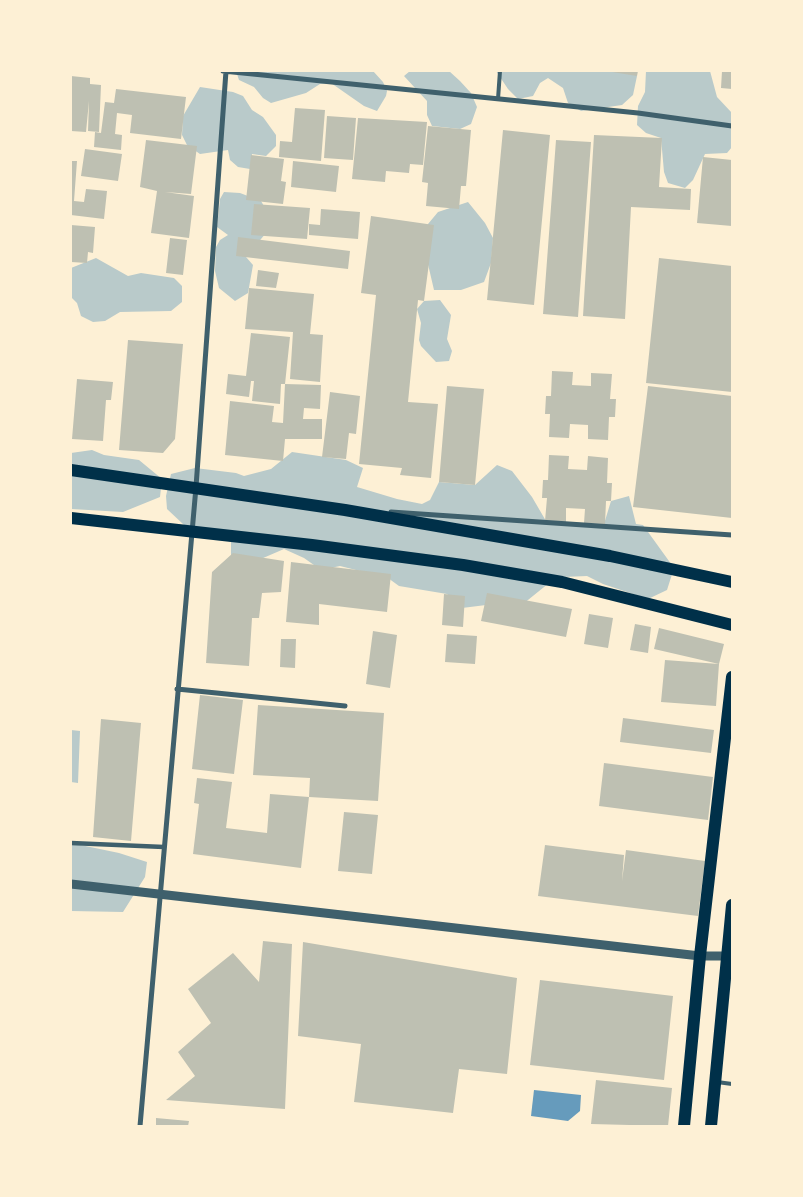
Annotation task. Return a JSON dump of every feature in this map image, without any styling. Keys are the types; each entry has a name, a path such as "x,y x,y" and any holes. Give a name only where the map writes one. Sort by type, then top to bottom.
{"main road":[{"path":"71,470 345,510 610,556 732,582"},
{"path":"71,518 322,546 463,565 562,582 732,625"},
{"path":"684,1126 700,956 732,678"},
{"path":"711,1126 732,905"}],"street":[{"path":"140,1126 196,487 225,71 638,113 732,126"},
{"path":"345,510 732,535"},
{"path":"177,689 345,706"},
{"path":"71,843 164,847"},
{"path":"71,884 700,956 727,956"}],"lane":[{"path":"498,99 500,71"},
{"path":"715,1082 732,1084"}],"shaded area":[{"path":"236,71 373,71 383,82 387,91 377,111 364,106 331,83 320,84 306,93 271,103 263,98 254,87 239,80"},
{"path":"410,71 449,71 471,93 477,107 471,124 460,129 432,126 427,115 427,101 404,76"},
{"path":"496,71 633,71 637,76 633,95 622,105 581,111 568,103 563,88 548,78 540,83 533,96 518,99 508,89"},
{"path":"646,71 710,71 717,97 732,113 732,147 727,153 705,154 693,180 685,188 668,183 664,172 661,138 646,133 637,125 638,106 645,92"},
{"path":"200,87 233,92 243,96 252,110 263,117 276,135 276,146 266,156 252,154 250,169 238,167 230,160 228,150 200,154 187,145 182,135 183,116"},
{"path":"224,192 240,193 261,201 268,213 271,227 246,257 253,265 248,293 235,301 219,288 215,271 216,247 220,240 228,235 217,227 220,199"},
{"path":"468,202 485,223 493,238 491,263 484,282 461,290 434,290 424,247 428,224 438,212"},
{"path":"96,258 128,276 141,273 174,278 182,286 182,302 171,311 120,312 105,321 93,322 81,316 77,303 71,297 71,268"},
{"path":"440,300 451,315 447,339 452,351 449,361 436,362 421,346 419,340 421,323 417,309 424,301"},
{"path":"92,450 104,455 139,460 162,479 160,497 123,512 71,509 71,453"},
{"path":"292,452 346,460 363,468 357,487 422,504 430,500 439,482 475,485 497,465 512,471 532,497 546,521 604,524 611,501 629,496 636,524 643,525 674,568 667,590 648,599 603,584 587,576 563,577 549,583 523,604 494,604 462,608 447,594 399,586 388,578 340,566 321,570 304,558 284,549 240,568 231,558 231,542 184,525 167,509 166,496 171,474 195,468 236,473 244,476 271,469"},
{"path":"71,730 80,731 78,783 71,782"},
{"path":"71,843 119,853 147,862 145,877 123,912 71,911"}],"water":[{"path":"534,1090 581,1095 580,1111 568,1121 531,1116"}],"building":[{"path":"606,71 638,71 637,76"},
{"path":"722,71 732,71 732,89 721,88"},
{"path":"71,76 90,78 90,84 101,85 99,132 88,131 89,101 86,132 71,131"},
{"path":"116,89 186,97 181,139 130,133 132,115 117,113 115,134 122,135 121,150 94,147 95,132 101,133 105,102 114,103"},
{"path":"295,108 325,110 321,161 279,157 280,141 292,142"},
{"path":"327,116 356,118 353,160 324,158"},
{"path":"358,118 427,122 423,165 410,164 409,173 386,171 385,182 352,179"},
{"path":"428,126 471,130 466,186 461,186 459,209 426,206 428,183 422,182"},
{"path":"503,130 550,135 534,305 487,300"},
{"path":"594,135 662,138 659,187 691,189 690,210 631,207 625,319 583,316"},
{"path":"146,140 197,146 191,194 165,192 194,196 189,238 151,233 157,191 140,187"},
{"path":"556,140 591,142 578,317 543,314"},
{"path":"85,149 122,154 118,181 81,176"},
{"path":"251,155 284,159 281,181 286,182 283,204 246,200"},
{"path":"703,157 732,160 732,226 697,223"},
{"path":"71,161 77,161 74,201 84,202 86,189 107,191 104,219 71,215"},
{"path":"293,161 339,166 336,192 291,187"},
{"path":"254,204 310,208 307,239 251,235"},
{"path":"321,209 360,212 358,239 309,235 309,224 320,225"},
{"path":"371,216 434,225 424,301 418,300 408,402 438,404 431,478 400,475 402,468 359,464 376,295 361,293"},
{"path":"71,225 95,227 93,253 88,252 87,263 71,262"},
{"path":"238,237 350,251 348,269 236,256"},
{"path":"170,238 187,240 183,275 166,273"},
{"path":"659,258 732,266 732,392 646,383"},
{"path":"258,270 279,273 276,288 256,286"},
{"path":"249,288 314,294 310,334 323,335 320,382 290,379 293,332 245,329"},
{"path":"251,333 290,337 285,384 281,384 280,404 252,401 254,381 251,381 249,397 226,394 228,374 246,376"},
{"path":"128,340 183,344 175,439 163,453 119,450"},
{"path":"552,371 573,372 572,385 591,386 591,373 612,374 610,399 616,399 615,417 609,417 608,440 588,439 588,425 570,424 569,438 549,437 550,414 545,414 546,396 551,396"},
{"path":"77,379 113,382 111,400 106,400 103,441 72,439"},
{"path":"285,384 321,385 320,409 304,408 303,419 322,419 322,439 285,439 283,461 225,455 230,401 274,406 272,422 283,423"},
{"path":"447,386 484,389 475,485 439,482"},
{"path":"648,386 732,396 732,518 633,507"},
{"path":"330,392 360,396 356,434 349,433 346,459 322,457"},
{"path":"549,455 569,456 568,469 587,470 588,456 608,458 607,483 612,483 611,501 606,501 605,524 584,523 585,509 566,508 566,522 545,521 547,498 542,498 543,480 548,480"},
{"path":"233,553 284,561 281,592 262,593 259,618 252,618 249,666 206,663 212,572"},
{"path":"291,562 391,574 387,612 319,604 319,625 286,622"},
{"path":"487,593 572,609 566,637 481,621"},
{"path":"444,594 465,596 463,627 442,625"},
{"path":"589,614 613,618 608,648 584,644"},
{"path":"635,624 651,627 648,653 630,650"},
{"path":"659,628 724,644 719,664 654,649"},
{"path":"373,631 397,635 390,688 366,684"},
{"path":"447,634 477,636 475,664 445,662"},
{"path":"281,639 296,639 295,668 280,667"},
{"path":"665,660 719,664 716,706 661,702"},
{"path":"200,695 243,700 234,774 192,769"},
{"path":"258,705 384,713 378,801 309,797 310,778 253,775"},
{"path":"623,718 714,730 711,753 620,742"},
{"path":"101,719 141,723 131,841 93,837"},
{"path":"604,763 713,777 708,820 599,806"},
{"path":"197,778 232,782 226,828 267,833 270,794 309,797 301,868 193,854 199,804 194,803"},
{"path":"344,812 378,815 372,874 338,871"},
{"path":"545,845 624,855 622,881 626,850 705,861 698,916 538,896"},
{"path":"263,941 292,944 285,1109 166,1100 195,1076 178,1052 211,1023 188,989 233,953 259,982"},
{"path":"303,942 517,978 507,1074 459,1069 453,1113 354,1102 361,1044 298,1036"},
{"path":"540,980 673,996 664,1080 530,1065"},
{"path":"596,1080 672,1088 668,1126 591,1124"},
{"path":"156,1118 189,1121 188,1126 156,1126"}]}
